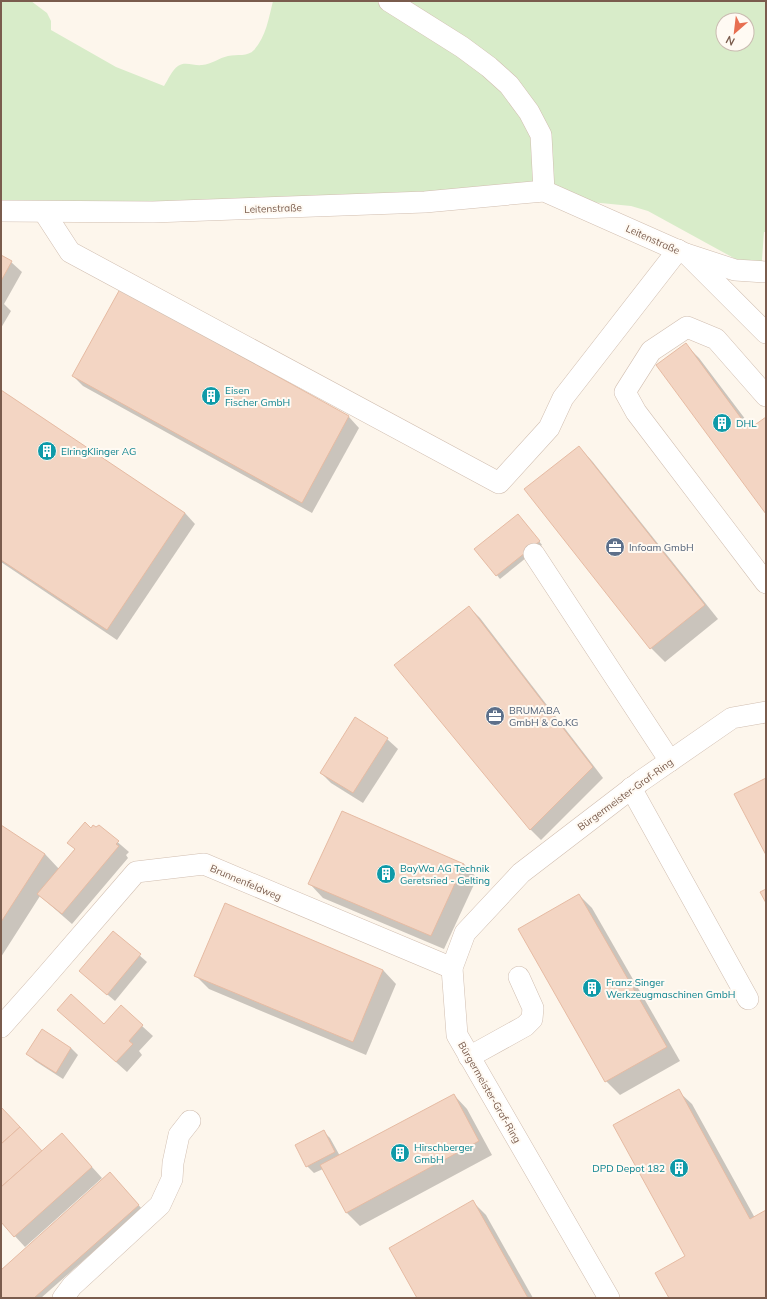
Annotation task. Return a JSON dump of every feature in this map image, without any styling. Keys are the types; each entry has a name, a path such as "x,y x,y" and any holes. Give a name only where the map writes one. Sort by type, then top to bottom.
{"street":[{"path":"389,1 462,47 489,67 509,85 529,112 541,135 544,191"},
{"name":"Leitenstraße","path":"1,212 153,212 425,202 544,191 682,252 734,270 766,272"},
{"path":"44,212 70,252 499,483 549,428 563,398 682,252 766,333"},
{"path":"766,396 716,339 687,327 651,351 625,392 636,412 766,584"},
{"path":"534,554 670,761"},
{"name":"Bürgermeister-Graf-Ring","path":"608,1298 457,1035 452,968 465,933 521,872 631,788 732,718 766,712"},
{"path":"631,788 748,999"},
{"name":"Brunnenfeldweg","path":"1,1027 136,872 204,864 452,968"},
{"path":"469,1057 525,1026 532,1018 533,1008 518,977"},
{"path":"63,1298 72,1286 160,1205 172,1179 173,1163 179,1135 190,1121"}],"green space":[{"path":"1,1 31,1 47,13 51,21 51,30 116,67 164,86 178,66 187,64 206,64 228,56 249,54 252,52 258,45 264,33 273,1 766,1 766,232 764,232 761,273 648,211 631,206 591,202 544,191 1,211"}],"building":[{"path":"1,255 12,261 1,281"},
{"name":"Eisen Fischer GmbH","path":"120,289 349,416 302,503 72,376"},
{"name":"DHL","path":"686,343 749,429 766,417 766,514 656,365"},
{"name":"ElringKlinger AG","path":"1,390 185,513 107,630 1,560"},
{"name":"Infoam GmbH","path":"579,446 705,605 650,649 524,489"},
{"path":"518,514 540,541 496,576 474,549"},
{"name":"BRUMABA GmbH & Co.KG","path":"469,606 593,767 530,830 394,665"},
{"path":"355,717 388,738 353,793 320,773"},
{"path":"766,778 766,855 734,794"},
{"name":"BayWa AG Technik Geretsried - Gelting","path":"342,811 464,864 431,936 308,884"},
{"path":"85,822 91,828 93,825 96,827 99,825 119,841 116,844 119,846 62,914 37,894 75,849 67,843"},
{"path":"1,825 45,854 1,922"},
{"path":"766,889 766,903 760,892"},
{"name":"Franz Singer Werkzeugmaschinen GmbH","path":"579,894 667,1047 605,1082 518,929"},
{"path":"225,903 383,970 353,1042 194,976"},
{"path":"113,931 141,954 107,995 79,971"},
{"path":"71,994 104,1024 121,1005 143,1025 129,1041 133,1044 116,1062 57,1010"},
{"path":"42,1029 71,1048 56,1073 26,1054"},
{"name":"DPD Depot 182","path":"679,1089 750,1219 766,1210 766,1297 764,1298 669,1298 655,1273 685,1256 613,1125"},
{"name":"Hirschberger GmbH","path":"454,1094 479,1141 346,1213 320,1165"},
{"path":"1,1107 20,1127 1,1144"},
{"path":"20,1127 42,1151 1,1187 1,1144"},
{"path":"324,1130 335,1152 306,1167 295,1145"},
{"path":"62,1133 92,1167 14,1237 1,1222 1,1187"},
{"path":"110,1172 139,1205 34,1298 1,1298 1,1270"},
{"path":"473,1200 528,1298 417,1298 389,1248"}],"place":[{"name":"Eisen Fischer GmbH","path":"211,396"},
{"name":"DHL","path":"722,423"},
{"name":"ElringKlinger AG","path":"47,451"},
{"name":"Infoam GmbH","path":"615,547"},
{"name":"BRUMABA GmbH & Co.KG","path":"495,716"},
{"name":"BayWa AG Technik Geretsried - Gelting","path":"386,874"},
{"name":"Franz Singer Werkzeugmaschinen GmbH","path":"592,988"},
{"name":"Hirschberger GmbH","path":"400,1153"},
{"name":"DPD Depot 182","path":"679,1168"}]}
